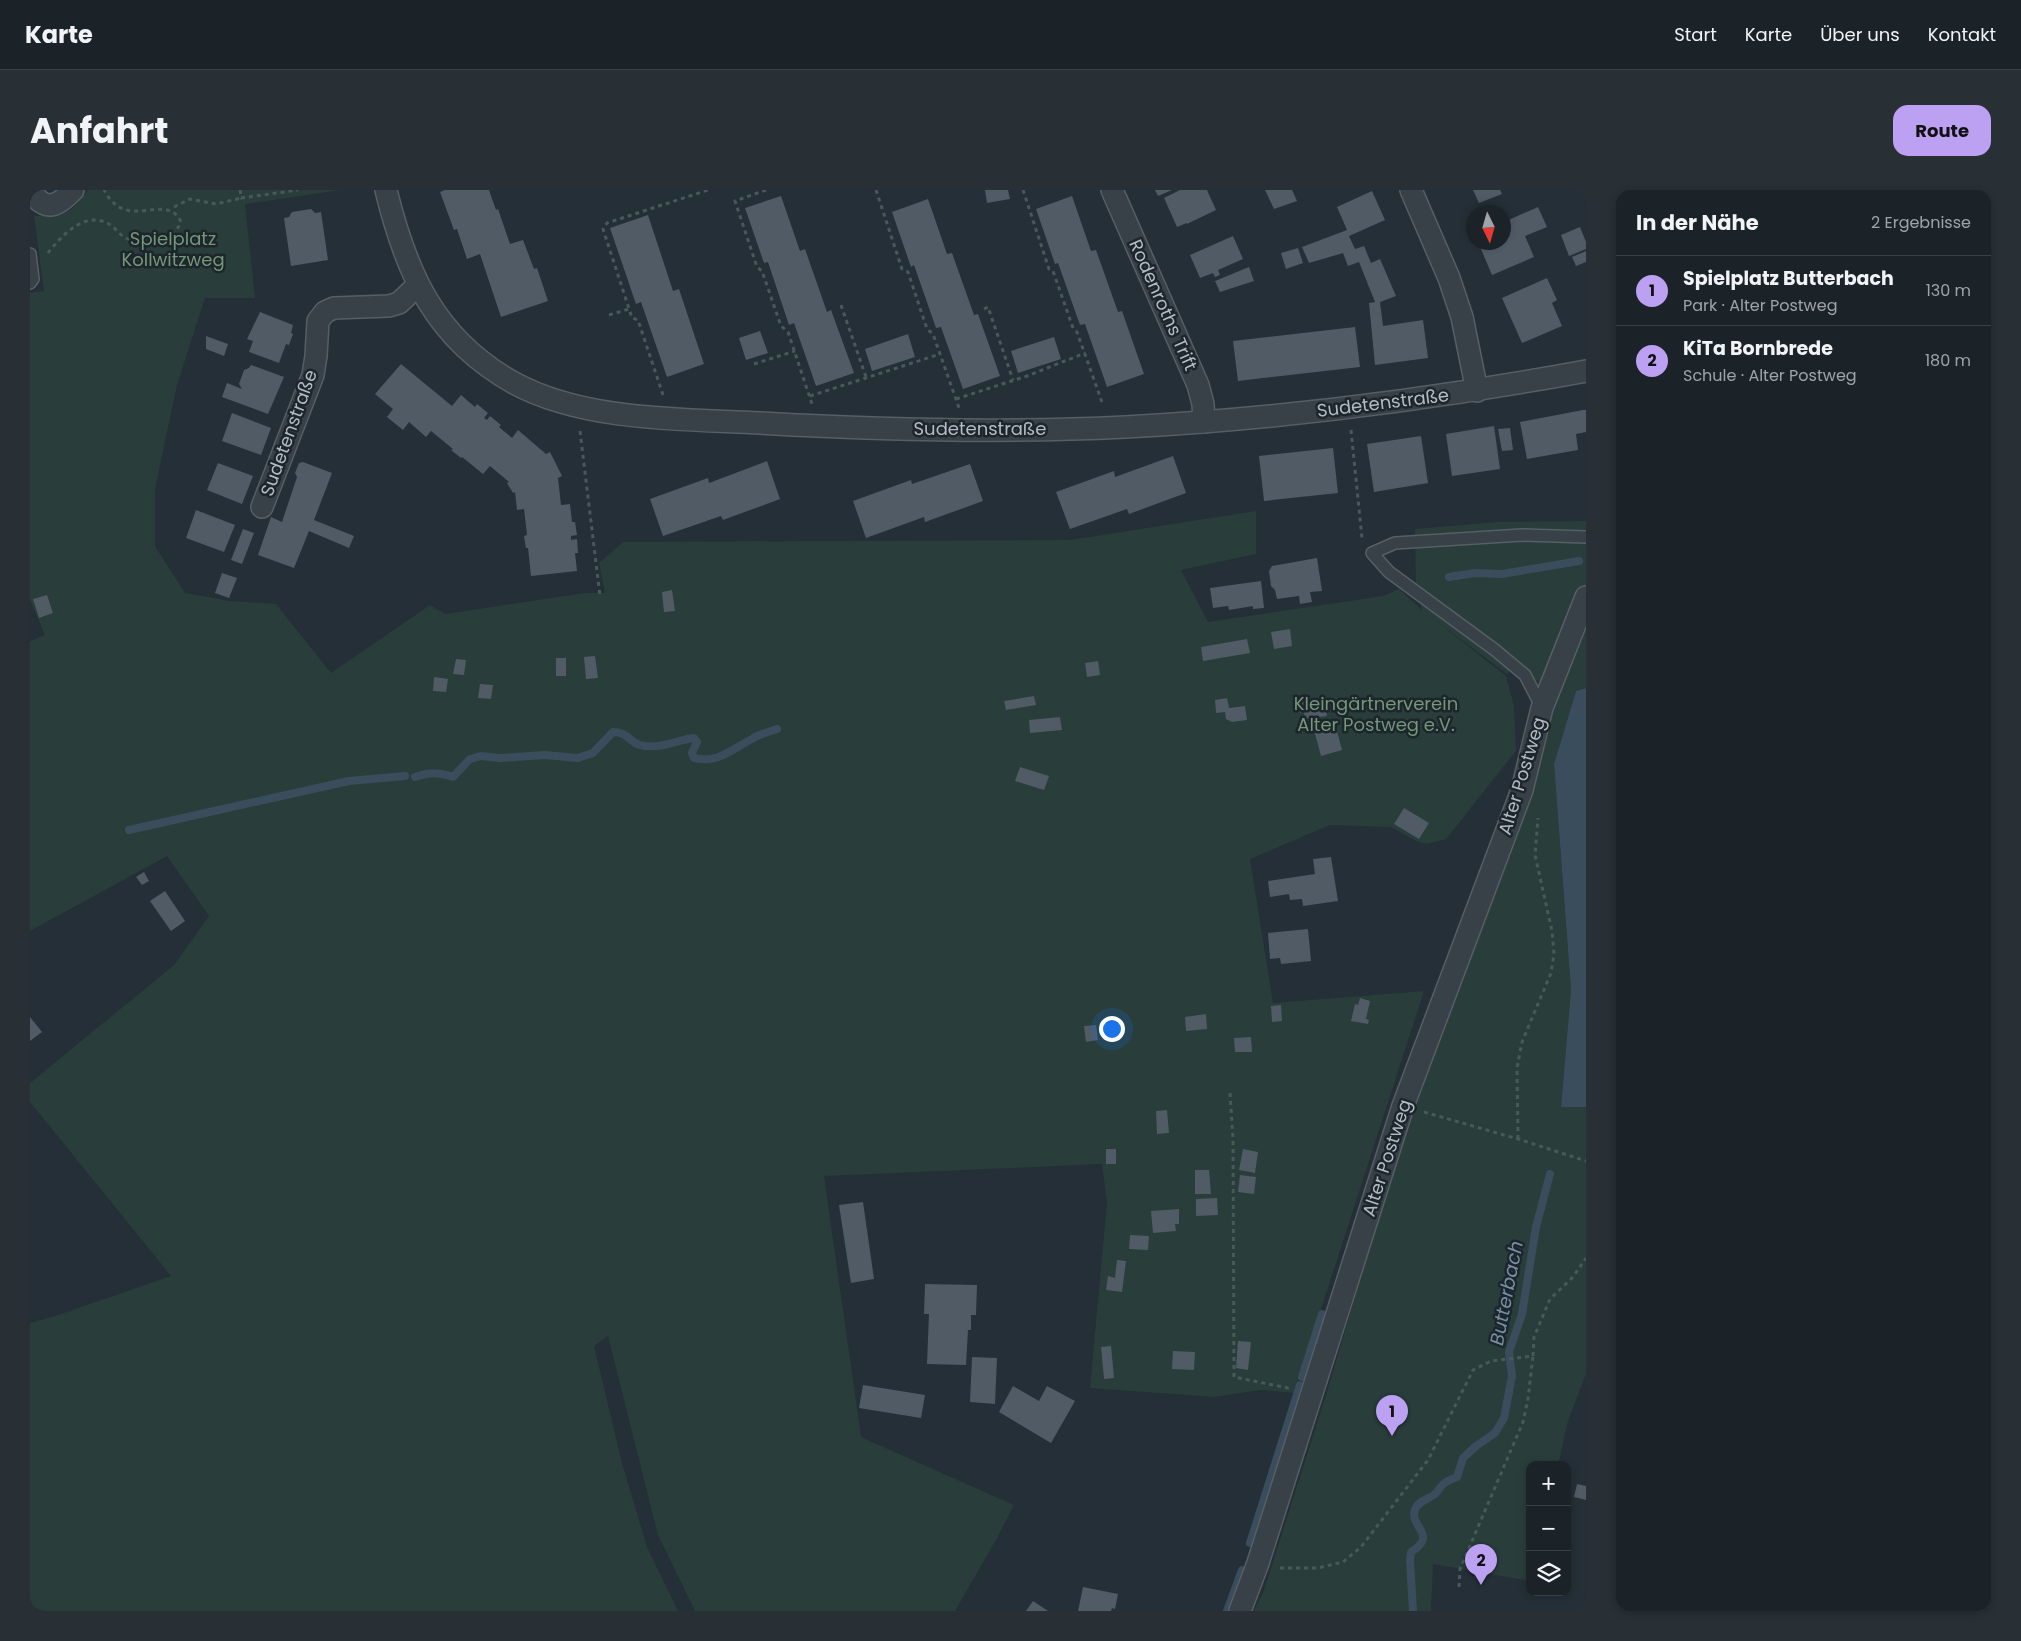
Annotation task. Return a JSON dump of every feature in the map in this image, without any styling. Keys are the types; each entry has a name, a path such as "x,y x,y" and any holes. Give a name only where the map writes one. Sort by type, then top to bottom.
{"street":[{"path":"30,190 38,203 48,206 62,201 73,190"},
{"name":"Sudetenstraße","path":"386,190 405,256 418,285 434,312 452,334 483,362 513,382 548,399 580,408 665,418 818,426 967,430 1111,427 1204,422 1348,408 1477,391 1586,371"},
{"name":"Rodenroths Trift","path":"1112,190 1198,385 1203,404 1204,422"},
{"path":"1411,190 1449,278 1462,317 1477,391"},
{"name":"Sudetenstraße","path":"262,507 313,375 318,321 324,312 334,308 389,306 399,303 418,285"},
{"name":"Alter Postweg","path":"1240,1611 1258,1563 1403,1106 1522,790 1542,708 1586,597"}],"lane":[{"path":"30,254 33,279 30,283"},
{"path":"1372,553 1395,543 1522,535 1586,537"},
{"name":"Alter Postweg","path":"1372,553 1389,572 1495,650 1525,675 1542,708"}],"path":[{"path":"104,190 109,199 118,206 129,208 140,206"},
{"path":"240,190 241,198"},
{"path":"174,207 190,199 216,204 241,198 298,190"},
{"path":"665,418 663,397 638,320 632,318 603,229 607,223 708,190"},
{"path":"766,190 735,201 757,268 762,271 781,326 788,332 818,426"},
{"path":"876,190 902,269 908,272 927,329 933,334 967,430"},
{"path":"1023,190 1049,269 1053,271 1073,328 1078,332 1111,427"},
{"path":"30,258 47,254 60,237 74,226 88,221 100,221 109,224 128,239 139,242 154,242 168,238 177,231 181,222 174,207 169,204"},
{"path":"841,305 866,377"},
{"path":"984,309 988,307 1013,380"},
{"path":"609,315 629,309"},
{"path":"754,364 794,351"},
{"path":"956,399 1085,353"},
{"path":"810,396 940,354"},
{"path":"580,408 579,425 600,596"},
{"path":"1348,408 1362,539 1372,553"},
{"path":"1518,1139 1517,1068 1522,1042 1551,973 1554,954 1552,931 1535,855 1538,819 1536,806 1522,790"},
{"path":"1230,1093 1233,1139 1234,1377 1288,1388 1301,1382 1315,1384"},
{"path":"1403,1106 1586,1161"},
{"path":"1459,1587 1460,1569 1523,1422 1528,1399 1534,1337 1550,1300 1573,1277 1586,1258"},
{"path":"1258,1563 1284,1569 1318,1568 1344,1562 1360,1547 1428,1460 1473,1370 1491,1361 1533,1356"}],"green space":[{"path":"88,190 341,190 245,204 255,298 205,298 177,385 155,489 155,546 185,593 230,601 276,604 331,673 430,605 445,614 585,593 605,593 599,563 623,542 1070,540 1256,511 1256,554 1181,570 1208,622 1383,596 1399,589 1422,610 1416,587 1415,529 1498,522 1586,521 1586,688 1576,691 1554,764 1571,990 1561,1107 1586,1107 1586,1374 1568,1421 1559,1461 1526,1461 1526,1580 1433,1564 1431,1611 1254,1611 1264,1590 1327,1392 1415,1093 1558,700 1517,663 1507,674 1435,620 1506,676 1514,706 1516,751 1446,839 1427,844 1416,841 1391,827 1330,825 1250,859 1273,1003 1424,991 1294,1393 1261,1390 1214,1397 1090,1388 1107,1202 1102,1164 824,1176 861,1437 1014,1505 955,1611 695,1611 658,1535 608,1336 594,1346 622,1463 647,1547 678,1611 30,1611 30,1323 171,1276 30,1102 30,1083 174,965 209,916 167,856 30,931 30,641 45,635 30,600 30,293 44,291 34,216 60,214 76,205"}],"water":[{"path":"1586,688 1586,1107 1561,1107 1571,990 1554,764 1576,691"}],"building":[{"path":"445,190 489,190 496,210 498,209 510,244 523,240 534,269 537,268 548,301 501,317 480,254 467,259 457,229 454,230 440,192"},
{"path":"985,190 1008,190 1010,199 987,203"},
{"path":"1155,190 1172,190 1158,196"},
{"path":"1180,190 1207,190 1216,210 1177,227 1164,198"},
{"path":"1265,190 1292,190 1297,201 1274,209"},
{"path":"1473,190 1500,190 1502,194 1479,203"},
{"path":"1372,191 1385,220 1349,236 1355,249 1364,246 1371,263 1380,259 1396,296 1380,302 1383,326 1423,320 1428,358 1375,365 1369,303 1375,302 1359,262 1348,266 1343,253 1309,263 1302,247 1347,230 1337,207"},
{"path":"781,196 800,251 805,249 827,312 831,310 854,373 816,386 794,323 789,325 768,262 764,263 745,208"},
{"path":"1072,196 1091,251 1096,250 1118,312 1122,311 1144,374 1107,387 1085,324 1080,325 1058,263 1055,264 1036,209"},
{"path":"928,199 947,254 952,253 974,315 978,314 1000,376 963,389 941,327 936,328 914,265 911,267 892,212"},
{"path":"1538,207 1547,227 1525,236 1534,257 1492,275 1481,250 1511,250 1511,219"},
{"path":"311,209 315,213 321,212 328,260 291,266 284,218 289,217 292,212"},
{"path":"648,215 673,291 679,289 704,364 667,377 641,302 636,304 610,228"},
{"path":"1580,227 1586,242 1586,249 1569,256 1561,235"},
{"path":"1233,236 1243,259 1218,270 1220,275 1215,277 1213,273 1200,278 1190,255"},
{"path":"1298,248 1303,263 1286,269 1281,253"},
{"path":"1586,251 1586,262 1576,266 1572,257"},
{"path":"1249,267 1254,281 1220,292 1215,281"},
{"path":"1547,278 1557,300 1552,303 1562,326 1522,343 1502,298"},
{"path":"260,312 293,325 291,333 293,334 289,345 286,344 279,363 249,352 253,341 247,339"},
{"path":"1355,327 1360,367 1238,381 1233,341"},
{"path":"760,331 768,353 746,360 739,338"},
{"path":"908,334 915,357 872,371 865,349"},
{"path":"206,336 228,344 224,356 206,349"},
{"path":"1054,337 1061,359 1018,373 1011,351"},
{"path":"401,364 452,406 461,395 475,407 477,404 488,413 484,418 487,420 490,416 512,438 518,430 546,454 550,452 562,476 558,478 561,505 570,504 572,522 575,522 577,535 571,536 571,540 577,539 578,553 575,553 577,571 531,576 528,548 526,548 524,536 527,535 524,509 517,510 515,492 513,493 507,483 509,482 490,466 483,474 451,450 453,449 431,431 426,437 409,422 403,430 387,417 393,409 375,394"},
{"path":"251,365 284,377 268,414 222,397 227,383 242,389 239,384 244,370"},
{"path":"1586,410 1586,432 1576,434 1578,450 1527,459 1520,422"},
{"path":"232,413 271,428 261,455 222,441"},
{"path":"1494,426 1500,469 1452,476 1446,434"},
{"path":"1510,428 1513,450 1502,451 1498,429"},
{"path":"1421,436 1428,483 1374,492 1367,444"},
{"path":"1333,448 1338,493 1264,501 1259,456"},
{"path":"1173,456 1186,493 1129,514 1127,509 1070,529 1056,492 1114,471 1115,477"},
{"path":"767,461 780,499 723,520 721,516 663,536 650,499 708,478 709,483"},
{"path":"303,462 332,473 314,520 354,536 349,548 309,531 294,568 258,555 271,517 282,522 297,477 295,473 299,463"},
{"path":"218,463 253,476 242,504 207,490"},
{"path":"970,464 983,501 925,522 924,517 866,538 853,501 911,480 912,484"},
{"path":"196,510 235,525 224,552 186,538"},
{"path":"243,529 254,533 242,564 231,560"},
{"path":"1317,558 1322,591 1310,592 1312,602 1300,604 1299,596 1277,599 1275,590 1271,586 1269,571 1272,566"},
{"path":"222,573 237,578 229,598 215,593"},
{"path":"1261,581 1264,608 1253,609 1253,606 1229,610 1228,606 1213,608 1210,588"},
{"path":"672,590 675,611 664,612 662,592"},
{"path":"47,595 53,613 39,618 33,599"},
{"path":"1290,629 1292,646 1274,649 1271,632"},
{"path":"1247,639 1250,653 1203,661 1201,647"},
{"path":"595,656 598,678 586,679 584,657"},
{"path":"556,658 566,658 566,676 556,676"},
{"path":"456,659 466,660 464,675 453,674"},
{"path":"1098,661 1100,675 1087,677 1085,663"},
{"path":"434,677 448,679 446,692 433,691"},
{"path":"480,684 493,685 491,699 478,698"},
{"path":"1309,695 1311,704 1324,702 1327,716 1305,719 1304,712 1300,713 1297,697"},
{"path":"1034,696 1036,705 1006,710 1004,701"},
{"path":"1227,698 1229,708 1245,706 1247,720 1232,722 1226,719 1225,712 1216,713 1215,700"},
{"path":"1060,717 1062,730 1030,733 1029,720"},
{"path":"1334,720 1342,750 1321,756 1313,726"},
{"path":"1020,767 1049,776 1044,790 1015,781"},
{"path":"1404,808 1429,823 1419,839 1394,824"},
{"path":"1331,857 1338,901 1303,906 1302,899 1290,900 1289,894 1270,897 1268,881 1315,874 1313,859"},
{"path":"144,872 149,881 142,885 136,877"},
{"path":"165,891 185,921 171,931 150,901"},
{"path":"1308,929 1311,961 1281,964 1280,958 1270,959 1268,933"},
{"path":"1360,998 1370,1001 1366,1019 1369,1020 1368,1024 1351,1021 1355,1004 1358,1005"},
{"path":"1281,1005 1282,1021 1272,1022 1271,1006"},
{"path":"1206,1014 1207,1029 1186,1031 1185,1017"},
{"path":"30,1017 42,1032 30,1041"},
{"path":"1096,1025 1098,1040 1086,1042 1084,1026"},
{"path":"1251,1037 1252,1052 1235,1052 1234,1038"},
{"path":"1167,1110 1169,1133 1157,1134 1156,1111"},
{"path":"1106,1149 1116,1149 1116,1164 1106,1164"},
{"path":"1243,1149 1258,1152 1255,1173 1239,1170"},
{"path":"1195,1170 1209,1170 1211,1194 1195,1194"},
{"path":"1240,1175 1256,1177 1254,1194 1238,1192"},
{"path":"1217,1198 1218,1215 1196,1216 1196,1199"},
{"path":"863,1202 874,1279 851,1283 839,1205"},
{"path":"1179,1209 1179,1224 1175,1224 1176,1231 1153,1233 1151,1211"},
{"path":"1130,1235 1149,1236 1148,1250 1129,1249"},
{"path":"1117,1260 1126,1261 1122,1292 1106,1290 1108,1276 1115,1278"},
{"path":"925,1284 977,1285 976,1315 971,1315 971,1330 968,1330 966,1365 927,1364 929,1314 924,1314"},
{"path":"1238,1341 1251,1342 1248,1370 1236,1368"},
{"path":"1111,1346 1114,1378 1104,1379 1101,1347"},
{"path":"1173,1351 1195,1352 1194,1370 1172,1369"},
{"path":"972,1357 997,1358 995,1404 970,1402"},
{"path":"863,1385 925,1395 921,1418 859,1408"},
{"path":"1013,1386 1039,1401 1047,1386 1075,1401 1051,1443 999,1412"},
{"path":"1577,1484 1586,1486 1586,1500 1574,1497"},
{"path":"1083,1587 1118,1594 1115,1609 1112,1608 1111,1611 1078,1611"},
{"path":"1033,1601 1048,1611 1026,1611"}],"waterway":[{"path":"1449,577 1475,573 1502,574 1579,561"},
{"path":"415,777 434,773 453,777 470,759 481,756 500,758 545,755 578,758 593,753 613,732 625,735 636,744 647,746 661,746 694,738 697,742 692,753 694,758 710,759 777,729"},
{"path":"129,830 349,781 405,776"},
{"name":"Butterbach","path":"1413,1611 1411,1552 1423,1540 1414,1516 1416,1507 1436,1493 1445,1483 1457,1477 1463,1458 1495,1433 1504,1418 1512,1376 1509,1352 1522,1314 1536,1227 1550,1174"},
{"path":"1302,1377 1322,1314"},
{"path":"1250,1543 1300,1385"},
{"path":"1227,1611 1242,1570"}],"place":[{"name":"Spielplatz Butterbach","path":"1392,1436"},
{"name":"KiTa Bornbrede","path":"1481,1585"}],"park label":[{"name":"Spielplatz Kollwitzweg","path":"173,249"},
{"name":"Kleingärtnerverein Alter Postweg e.V.","path":"1376,714"}]}
